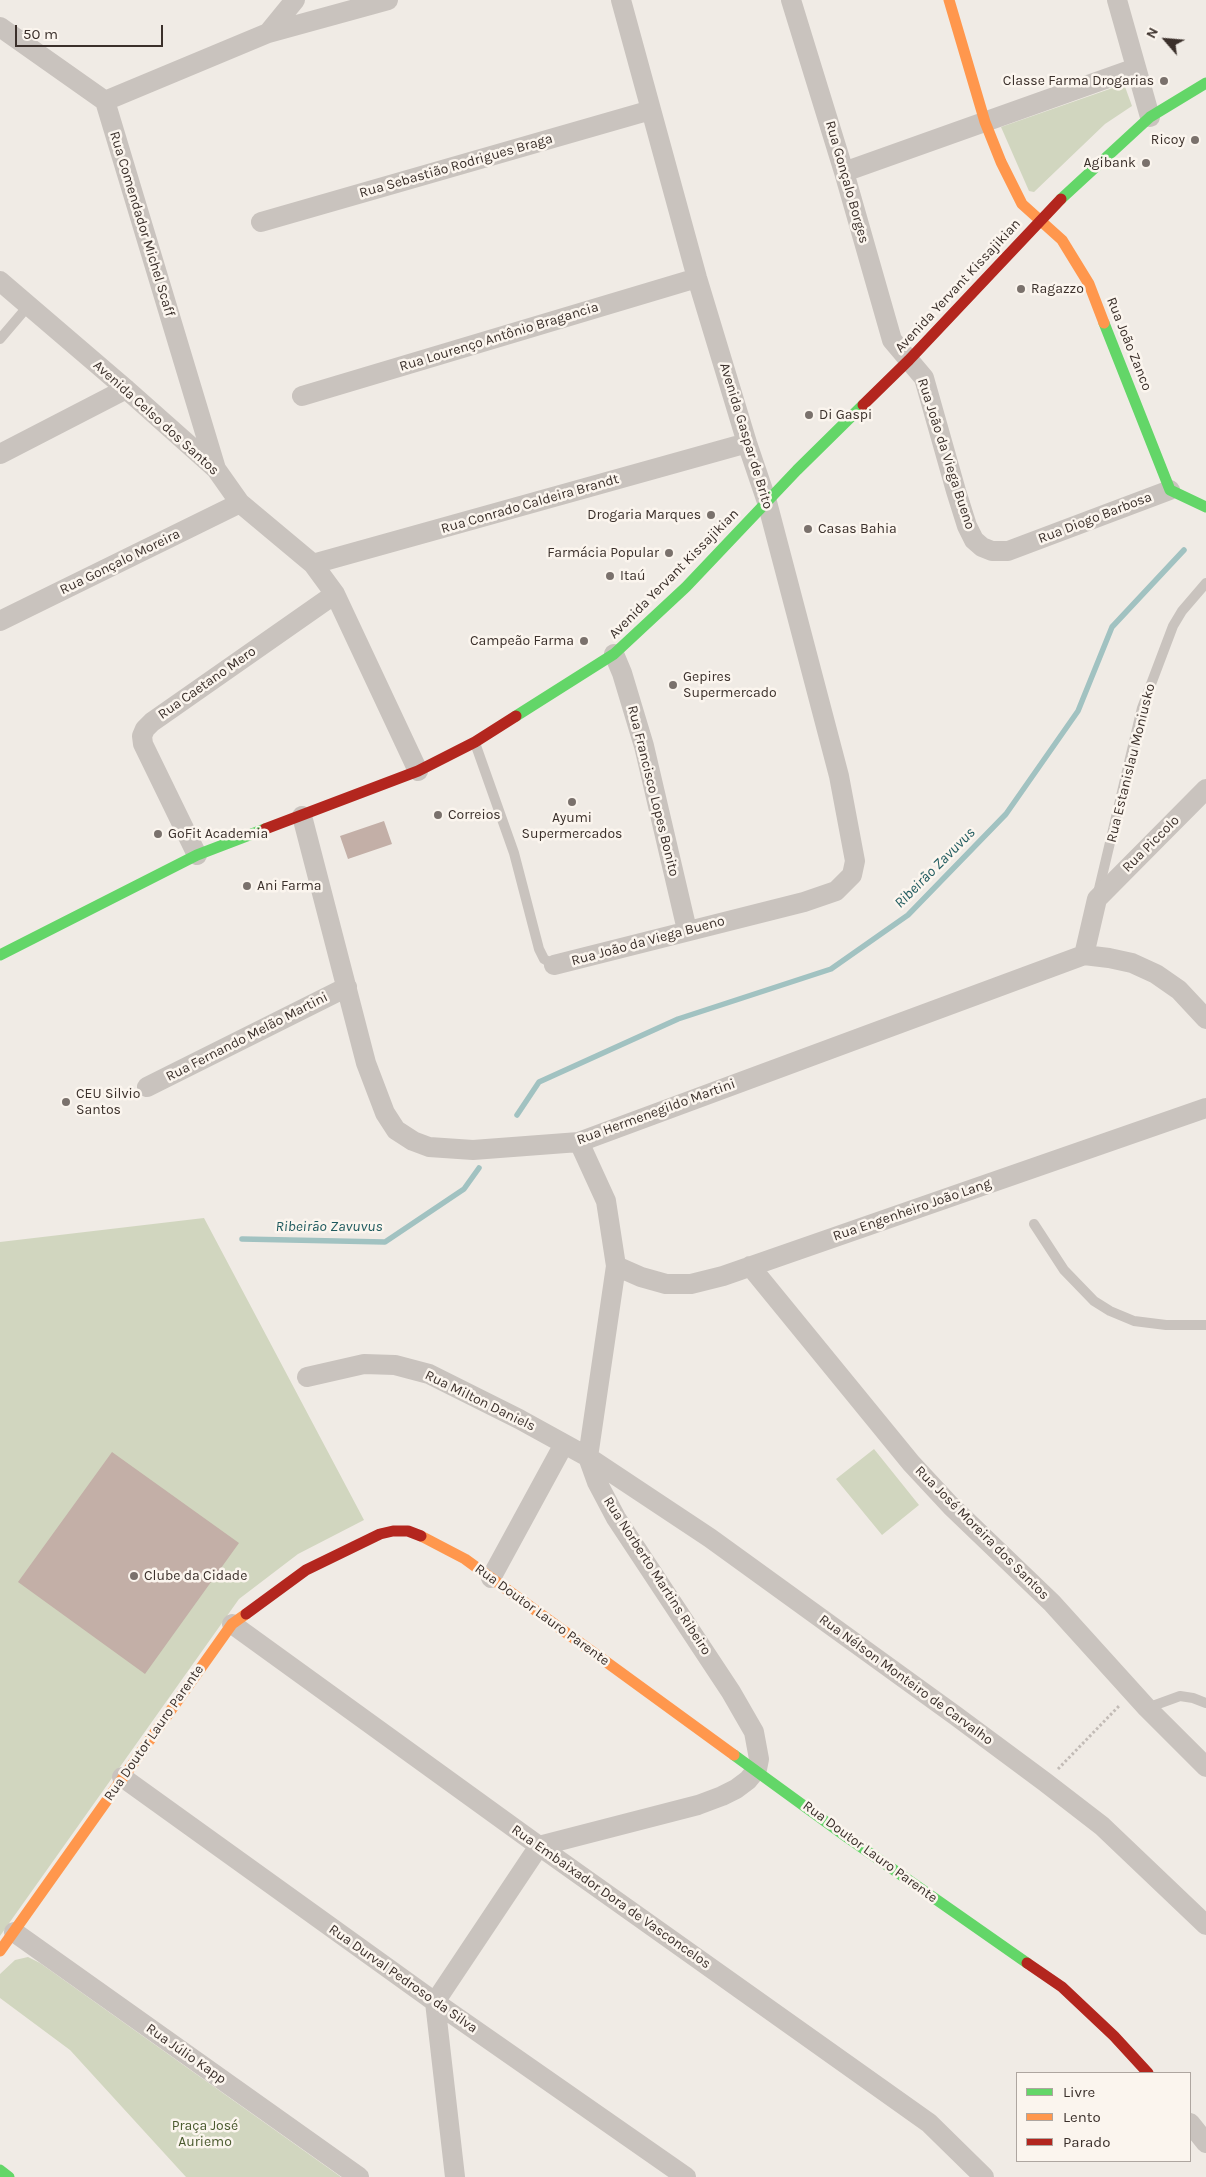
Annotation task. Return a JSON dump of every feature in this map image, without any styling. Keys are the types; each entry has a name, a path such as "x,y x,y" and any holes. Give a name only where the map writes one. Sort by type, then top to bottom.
{"street":[{"path":"268,33 295,0"},
{"path":"0,27 105,101 268,33 388,0"},
{"name":"Avenida Gaspar de Brito","path":"621,0 697,278 747,444 767,502 839,776 855,861 852,875"},
{"name":"Rua Gonçalo Borges","path":"791,0 844,172 892,340 909,360"},
{"name":"Rua João Zanco","path":"949,0 985,122 1001,162 1022,204 1062,240 1089,284 1170,490"},
{"path":"1117,0 1150,117"},
{"path":"844,172 1136,68"},
{"name":"Avenida Yervant Kissajikian","path":"0,955 197,855 418,771 475,742 614,654 686,587 742,531 767,502 909,360 1072,187 1150,117 1206,83"},
{"name":"Rua Comendador Michel Scaff","path":"105,101 216,470"},
{"name":"Rua Sebastião Rodrigues Braga","path":"261,222 651,110"},
{"name":"Rua Lourenço Antônio Bragancia","path":"302,396 697,278"},
{"name":"Avenida Celso dos Santos","path":"0,281 126,389 216,470 240,503 313,564 335,594 418,771"},
{"name":"Rua João da Viega Bueno","path":"909,360 924,378 967,526 974,540 982,548"},
{"path":"0,454 126,389"},
{"name":"Rua Conrado Caldeira Brandt","path":"313,564 747,444"},
{"name":"Rua Diogo Barbosa","path":"982,548 992,551 1008,551 1170,490 1206,507"},
{"name":"Rua Gonçalo Moreira","path":"0,621 240,503"},
{"name":"Rua Caetano Mero","path":"197,855 143,744 142,736 145,729 152,722 335,594"},
{"name":"Rua Francisco Lopes Bonito","path":"614,654 622,673 644,746 687,930"},
{"name":"Rua Piccolo","path":"1097,899 1206,789"},
{"name":"Rua Hermenegildo Martini","path":"302,816 366,1063 384,1113 396,1130 430,1147 473,1150 579,1142 1084,955 1132,963 1156,974 1179,990 1206,1019"},
{"name":"Rua João da Viega Bueno","path":"554,965 804,902 836,891 852,875"},
{"name":"Rua Estanislau Moniusko","path":"1084,955 1097,899"},
{"name":"Rua Fernando Melão Martini","path":"147,1087 347,986"},
{"name":"Rua Engenheiro João Lang","path":"616,1266 641,1277 666,1284 691,1284 750,1266 1206,1108"},
{"name":"Rua Norberto Martins Ribeiro","path":"579,1142 606,1201 616,1266 588,1457 597,1482 616,1518 721,1676 754,1732 758,1747 756,1769"},
{"name":"Rua José Moreira dos Santos","path":"750,1266 918,1470 950,1506 1052,1603 1147,1708 1206,1767"},
{"name":"Rua Milton Daniels","path":"306,1377 364,1364 395,1364 429,1374 519,1419 588,1457"},
{"path":"491,1578 564,1444"},
{"name":"Rua Nélson Monteiro de Carvalho","path":"588,1457 710,1538 1045,1782 1102,1826 1206,1925"},
{"name":"Rua Doutor Lauro Parente","path":"0,1951 232,1624 306,1570 380,1534 393,1531 408,1531 433,1541 465,1559 844,1834 1062,1987 1114,2036 1147,2072"},
{"name":"Rua Embaixador Dora de Vasconcelos","path":"232,1624 539,1846 929,2123 984,2177"},
{"path":"455,2177 435,2002 539,1846 698,1805 736,1789 756,1769"},
{"name":"Rua Durval Pedroso da Silva","path":"122,1778 435,2002 686,2177"},
{"name":"Rua Júlio Kapp","path":"14,1932 359,2177"},
{"path":"1191,2124 1206,2142"},
{"path":"0,2170 9,2177"}],"lane":[{"path":"0,339 29,305"},
{"name":"Rua Estanislau Moniusko","path":"1097,899 1142,708 1173,626 1182,611 1206,583"},
{"name":"Rua João da Viega Bueno","path":"475,742 514,853 539,949 544,959 554,965"},
{"path":"1034,1224 1064,1270 1094,1301 1110,1311 1134,1321 1166,1325 1206,1325"},
{"path":"1147,1708 1180,1696 1194,1698 1206,1703"}],"path":[{"path":"1045,1782 1121,1704 1126,1702 1147,1708"}],"green space":[{"path":"1124,84 1132,106 1105,124 1034,192 1029,191 1001,127"},
{"name":"Clube da Cidade","path":"204,1218 364,1520 298,1554 239,1599 0,1936 0,1242"},
{"path":"874,1449 919,1505 882,1535 836,1479"},
{"name":"Praça José Auriemo","path":"28,1957 40,1963 341,2177 186,2177 70,2050 0,1998 0,1974 15,1960"}],"building":[{"path":"384,821 392,844 348,859 340,836"},
{"path":"112,1452 239,1543 145,1674 18,1582"}],"waterway":[{"name":"Ribeirão Zavuvus","path":"517,1115 539,1082 678,1019 831,969 908,915 1006,814 1078,711 1112,627 1184,550"},
{"name":"Ribeirão Zavuvus","path":"242,1239 385,1242 464,1189 479,1168"}],"traffic: fast":[{"path":"1061,199 1150,117 1206,83"},
{"path":"1104,323 1170,490 1206,507"},
{"path":"516,716 614,654 686,587 797,470 863,405"},
{"path":"0,955 197,855 265,829"},
{"path":"734,1755 844,1835 1027,1963"},
{"path":"0,2170 9,2177"}],"traffic: slow":[{"path":"949,0 985,122 1001,162 1022,204 1062,240 1089,284 1104,323"},
{"path":"421,1536 465,1559 734,1755"},
{"path":"0,1951 232,1624 246,1614"}],"traffic: jam":[{"path":"863,405 909,360 1061,199"},
{"path":"265,829 418,771 475,742 516,716"},
{"path":"246,1614 306,1570 380,1534 393,1531 408,1531 421,1536"},
{"path":"1027,1963 1062,1987 1114,2036 1147,2072"}],"place":[{"name":"Classe Farma Drogarias","path":"1164,81"},
{"name":"Ricoy","path":"1195,140"},
{"name":"Agibank","path":"1146,163"},
{"name":"Ragazzo","path":"1021,289"},
{"name":"Di Gaspi","path":"809,415"},
{"name":"Drogaria Marques","path":"711,515"},
{"name":"Casas Bahia","path":"808,529"},
{"name":"Farmácia Popular","path":"669,553"},
{"name":"Itaú","path":"610,576"},
{"name":"Campeão Farma","path":"584,641"},
{"name":"Gepires Supermercado","path":"673,685"},
{"name":"Ayumi Supermercados","path":"572,802"},
{"name":"Correios","path":"438,815"},
{"name":"GoFit Academia","path":"158,834"},
{"name":"Ani Farma","path":"247,886"},
{"name":"CEU Silvio Santos","path":"66,1102"},
{"name":"Clube da Cidade","path":"134,1576"}]}
